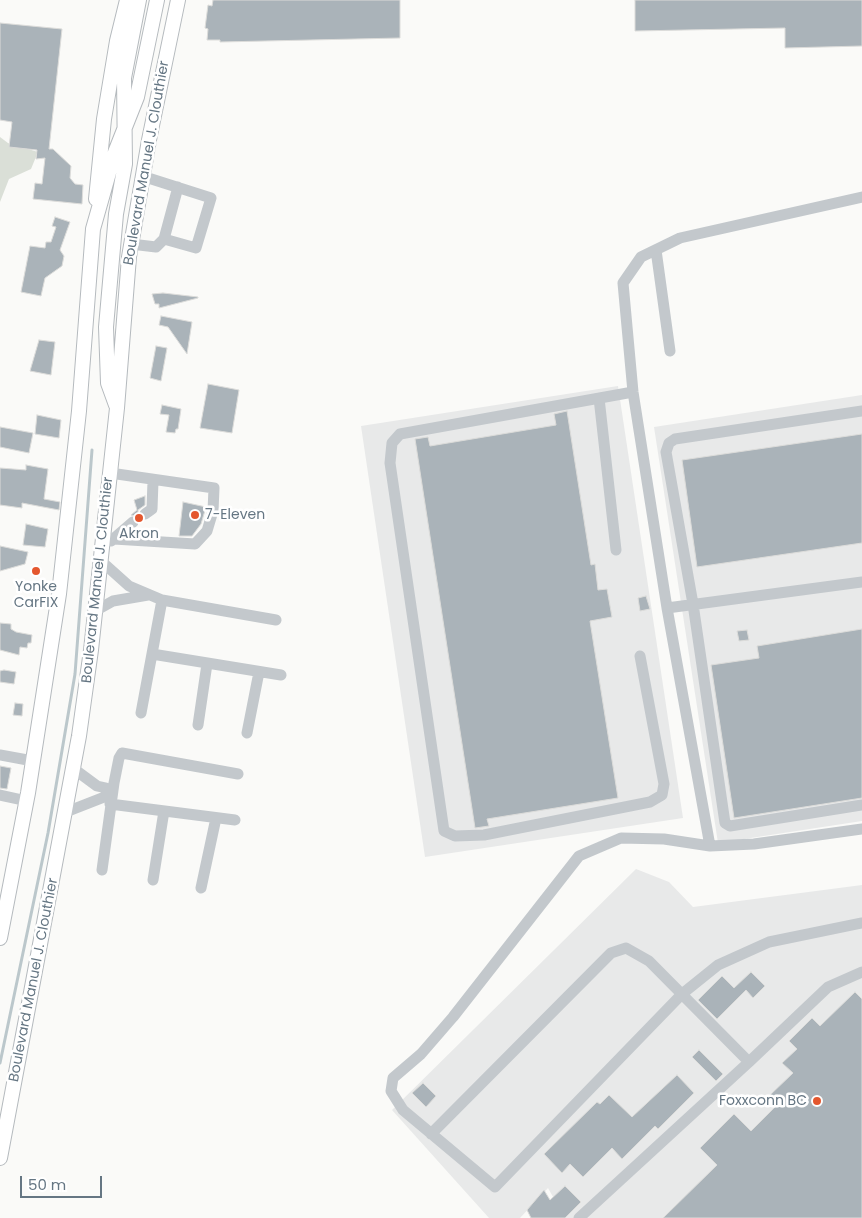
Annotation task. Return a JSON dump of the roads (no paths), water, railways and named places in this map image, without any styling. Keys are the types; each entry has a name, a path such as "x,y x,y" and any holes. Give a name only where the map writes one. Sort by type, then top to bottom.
{"main road":[{"path":"93,229 102,127 117,41 127,0"},
{"path":"117,408 108,383 106,327 116,214 125,164 124,78 139,0"},
{"name":"Boulevard Manuel J. Clouthier","path":"0,938 27,801 69,509 79,411 93,229 108,174 137,97 157,0"},
{"name":"Boulevard Manuel J. Clouthier","path":"0,1158 74,769 100,560 108,542 110,473 132,244 142,176 178,0"}],"street":[{"path":"142,176 211,198 196,248 164,240"},
{"path":"132,244 156,247 164,240 178,187"},
{"path":"710,846 667,608 633,392 623,284 641,257 680,238 862,196"},
{"path":"656,250 670,351"},
{"path":"633,392 400,434 392,443 390,463 444,831 455,836 484,834 650,802 662,794 664,784 640,656"},
{"path":"599,398 616,550"},
{"path":"862,411 676,439 669,443 666,452 683,558 693,604 725,823 730,826 862,805"},
{"path":"108,542 195,544 208,531 214,511 214,488 110,473"},
{"path":"145,514 152,508 153,480"},
{"path":"108,542 133,522"},
{"path":"100,560 129,586 162,600 276,620"},
{"path":"667,608 862,582"},
{"path":"95,611 113,601 150,595"},
{"path":"140,713 162,600"},
{"path":"152,654 281,675"},
{"path":"198,725 207,664"},
{"path":"247,733 259,672"},
{"path":"102,870 111,799 119,758 122,753 238,774"},
{"path":"0,755 33,760"},
{"path":"74,769 111,799"},
{"path":"0,795 27,801"},
{"path":"66,812 111,799 164,811 236,820"},
{"path":"153,880 164,811"},
{"path":"201,888 216,818"},
{"path":"862,829 754,844 710,846 664,838 621,838 579,856 453,1017 421,1054 393,1078 391,1091 403,1110 495,1187 682,994 718,965 770,942 862,923"},
{"path":"431,1134 611,953 626,948 649,961 749,1062"},
{"path":"579,1218 828,987 862,972"}],"waterway":[{"path":"0,1063 48,833 75,674 92,450"}],"place":[{"name":"7-Eleven","path":"195,515"},
{"name":"Akron","path":"139,518"},
{"name":"Yonke CarFIX","path":"36,571"},
{"name":"Foxxconn BC","path":"817,1101"}]}
